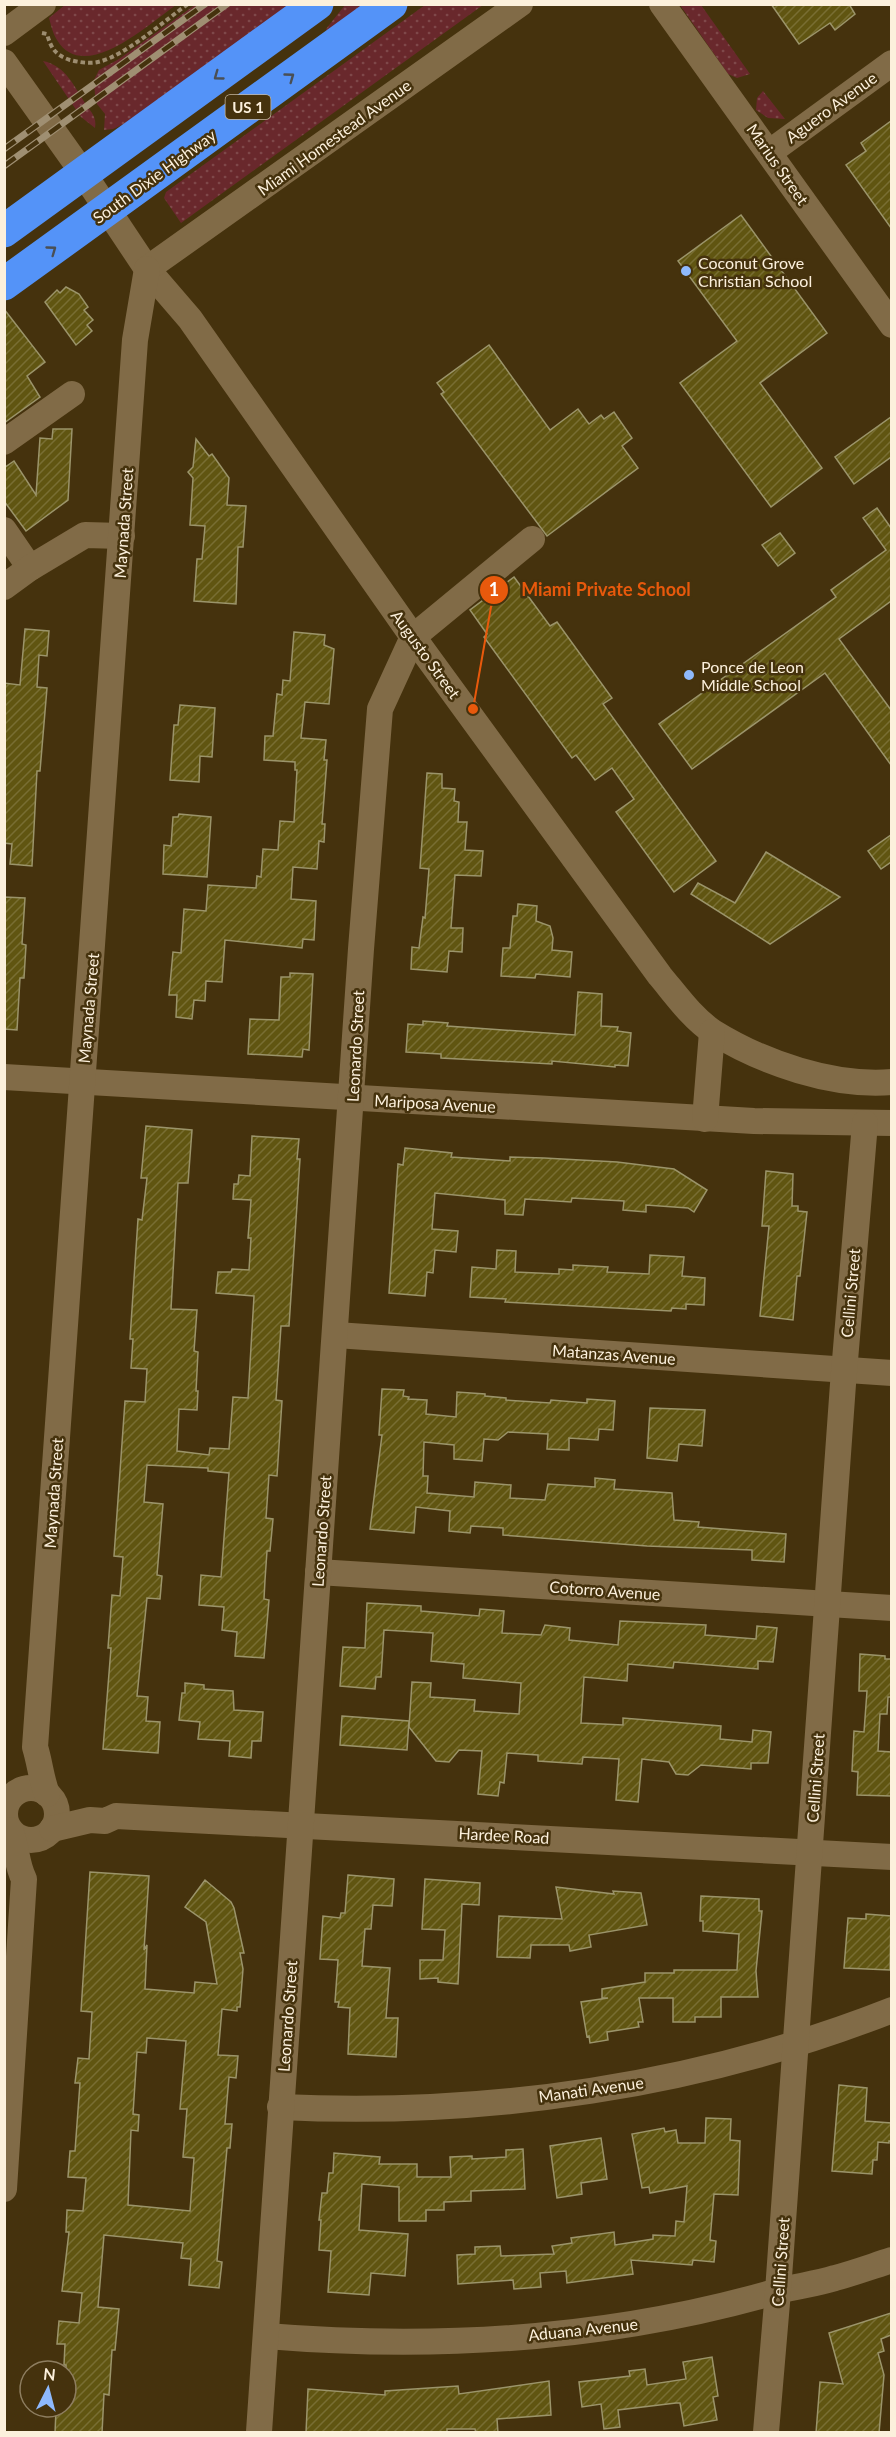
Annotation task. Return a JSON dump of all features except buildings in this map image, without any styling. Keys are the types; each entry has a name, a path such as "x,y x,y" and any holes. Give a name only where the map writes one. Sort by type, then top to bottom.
{"highway":[{"name":"US 1","path":"4,231 317,4"},
{"name":"South Dixie Highway","path":"4,284 391,4"}],"street":[{"path":"4,33 44,4"},
{"name":"Miami Homestead Avenue","path":"147,269 520,4"},
{"name":"Marius Street","path":"662,4 891,324"},
{"name":"Augusto Street","path":"4,62 83,173 147,269 190,319 413,636 660,976 697,1019 712,1032 781,1064 822,1076 865,1083 891,1082"},
{"name":"Aguero Avenue","path":"770,152 891,63"},
{"name":"Maynada Street","path":"50,1797 39,1771 39,1758 35,1747 135,340 147,269"},
{"path":"4,442 72,394"},
{"path":"4,530 30,568"},
{"path":"4,587 30,568 86,535 122,536"},
{"path":"413,636 532,539"},
{"name":"Leonardo Street","path":"258,2433 380,709 413,636"},
{"path":"705,1119 712,1032"},
{"name":"Mariposa Avenue","path":"4,1077 705,1119 865,1123"},
{"path":"865,1123 891,1123"},
{"name":"Cellini Street","path":"766,2433 844,1370 865,1123"},
{"name":"Matanzas Avenue","path":"336,1335 891,1373"},
{"name":"Cotorro Avenue","path":"318,1572 891,1608"},
{"name":"Maynada Street","path":"12,1795 24,1781 29,1757 35,1747"},
{"path":"4,2188 24,1879 20,1871 16,1844 7,1825 6,1807 12,1795 30,1788 50,1797 57,1818 38,1850 31,1872 24,1879"},
{"name":"Hardee Road","path":"50,1797 107,1810 116,1816"},
{"name":"Hardee Road","path":"49,1832 90,1820 105,1821 116,1816 891,1857"},
{"path":"7,1825 23,1839 32,1840 49,1832"},
{"name":"Manati Avenue","path":"280,2107 423,2107 564,2094 682,2074 795,2045 891,2010"},
{"name":"Aduana Avenue","path":"266,2336 337,2341 465,2340 626,2326 749,2301 778,2291 836,2278 891,2260"}],"path":[{"path":"40,33 47,34 50,47 61,57 97,63 121,52 188,4"}],"shaded area":[{"path":"66,4 176,5 117,46 100,53 83,56 69,52 57,40 52,29 49,18"},
{"path":"195,5 289,5 124,124 104,130 105,114 97,104 95,95 94,80 99,70 119,59"},
{"path":"345,5 364,5 327,31 326,29"},
{"path":"425,5 483,5 181,223 164,198 166,192"},
{"path":"680,5 701,5 750,74 737,78 728,74"},
{"path":"43,61 58,67 68,77 93,115 95,128 81,117"},
{"path":"763,91 785,119 768,118 756,110 757,98"}],"railway":[{"path":"4,149 205,4"},
{"path":"4,166 227,4"}],"place":[{"name":"Coconut Grove Christian School","path":"686,271"},
{"name":"Ponce de Leon Middle School","path":"689,675"},
{"name":"Miami Private School","path":"473,709"}]}
